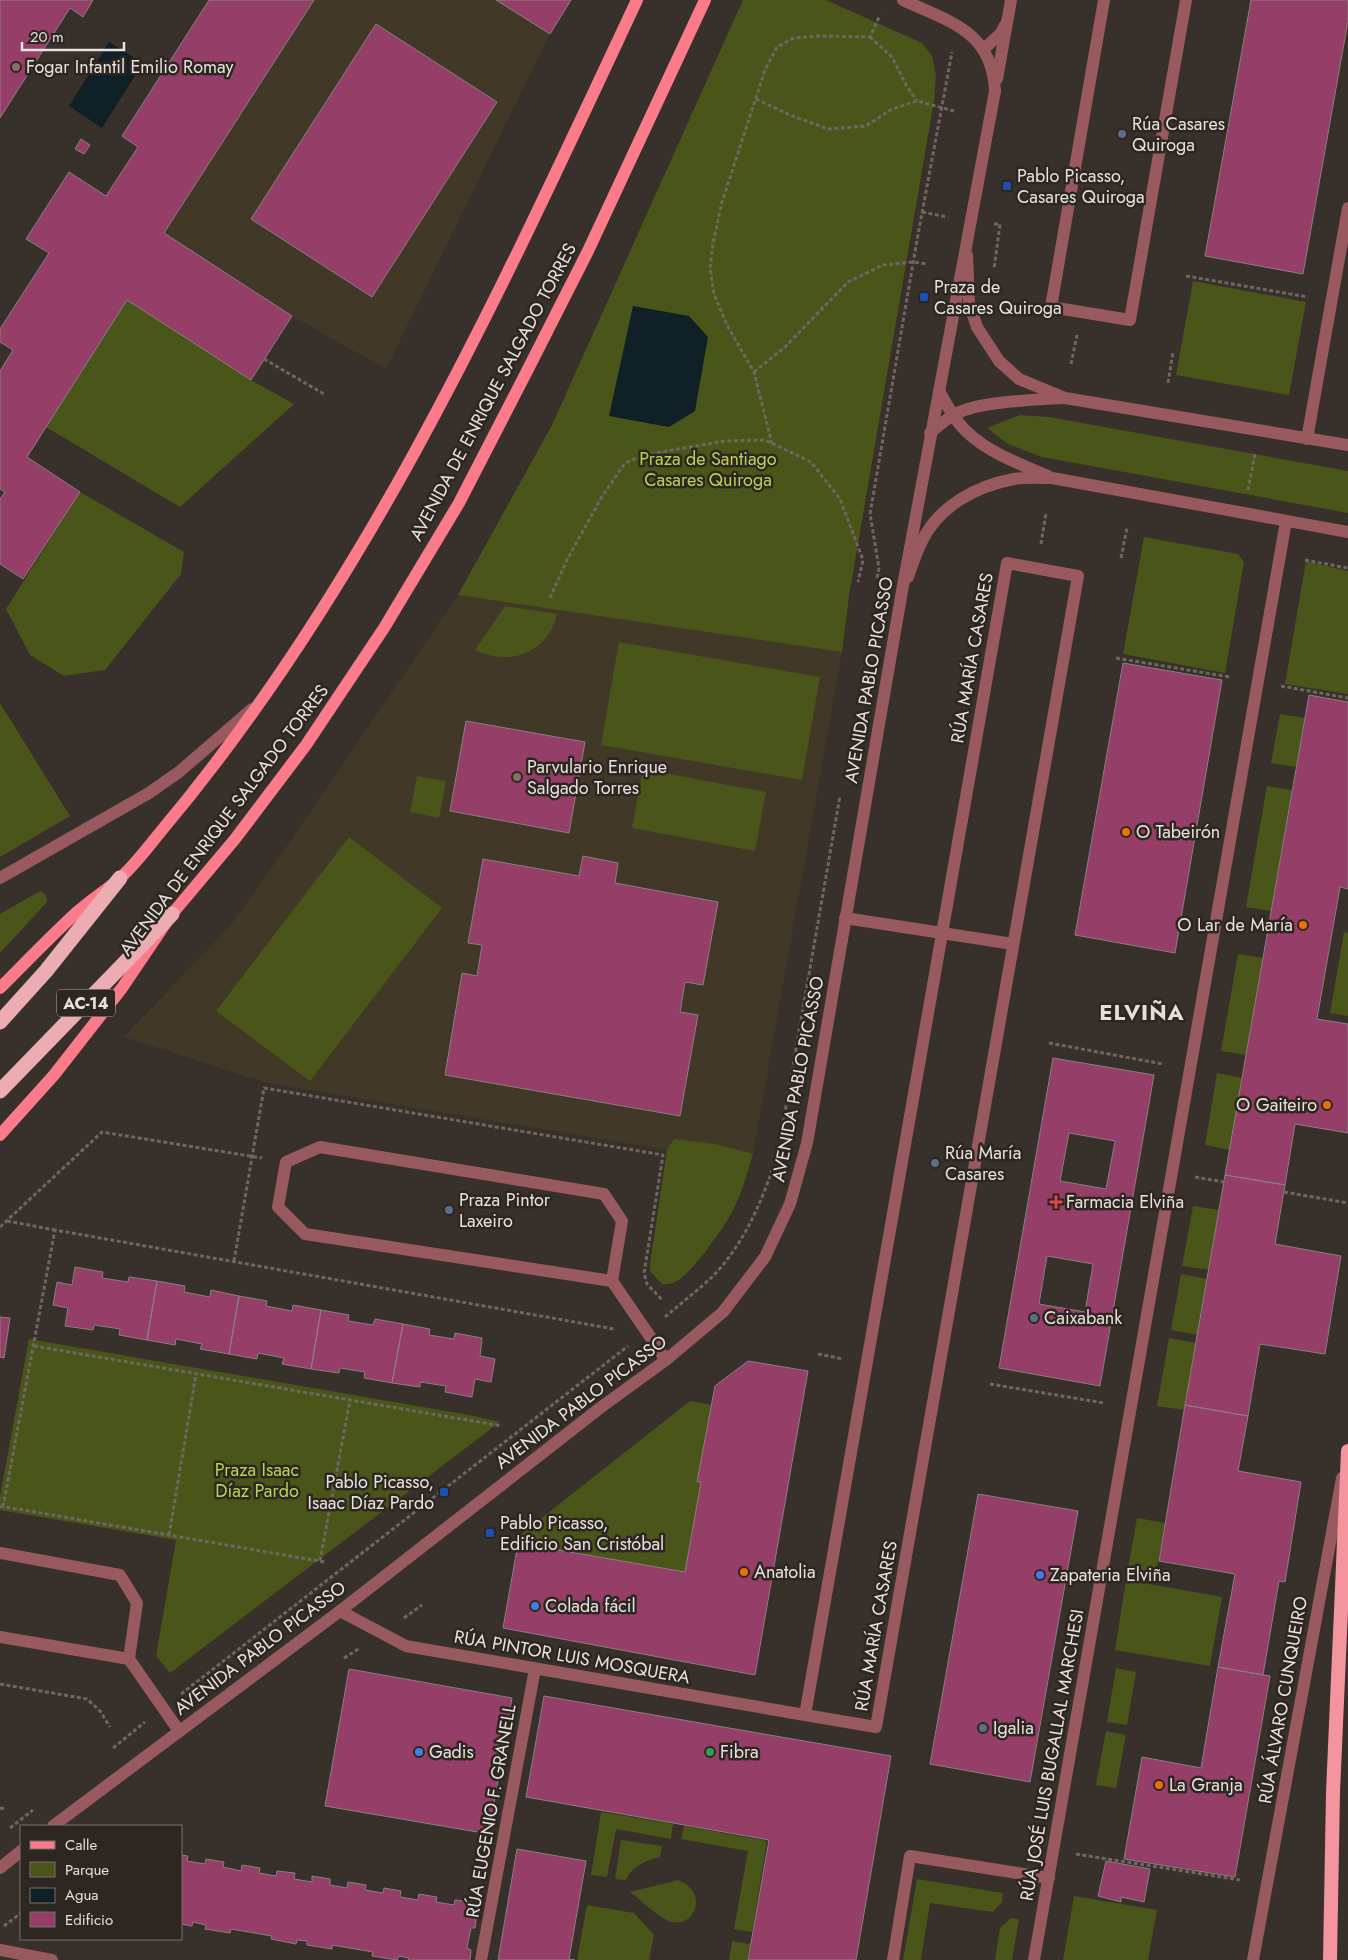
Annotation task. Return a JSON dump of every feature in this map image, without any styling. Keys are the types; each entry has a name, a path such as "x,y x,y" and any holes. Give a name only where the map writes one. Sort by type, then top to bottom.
{"highway":[{"name":"AC-14","path":"0,1022 46,971 120,878"},
{"name":"AC-14","path":"0,1091 172,914"},
{"path":"1330,1960 1333,1792 1348,1451"}],"main road":[{"path":"0,988 77,911 120,878 208,773 261,701 335,588 405,470 531,228 637,0"},
{"name":"AVENIDA DE ENRIQUE SALGADO TORRES","path":"0,1134 54,1075 122,988 172,914 235,839 306,745 384,628 459,503 588,251 705,0"}],"street":[{"path":"903,0 963,30 984,49"},
{"name":"AVENIDA PABLO PICASSO","path":"54,1825 340,1611 600,1408 666,1360 723,1312 765,1257 790,1204 807,1143 905,573 1011,0"},
{"path":"1104,0 1051,307 1130,320 1186,0"},
{"name":"AVENIDA PABLO PICASSO","path":"995,91 994,75 984,49 1001,33 1007,22"},
{"path":"1307,438 1348,208"},
{"path":"967,243 969,303 977,327 985,343 999,362 1019,379 1065,398 1348,445"},
{"path":"939,391 953,415 966,432 1010,460 1052,478"},
{"path":"930,433 953,415 969,409 1012,402 1065,398"},
{"path":"902,591 922,540 944,510 962,498 987,486 1014,479 1052,478 1348,532"},
{"name":"RÚA JOSÉ LUIS BUGALLAL MARCHESI","path":"1034,1960 1286,521"},
{"name":"RÚA MARÍA CASARES","path":"1007,563 1078,576 1013,944 876,1727 805,1715 1007,563"},
{"path":"0,878 149,792 179,772 261,701"},
{"path":"845,918 1013,944"},
{"path":"612,1281 305,1234 278,1207 286,1162 320,1146 604,1194 622,1221 612,1281 666,1360"},
{"name":"RÚA ÁLVARO CUNQUEIRO","path":"1253,1960 1348,1446"},
{"path":"0,1553 120,1575 137,1603 129,1659 179,1731"},
{"name":"RÚA PINTOR LUIS MOSQUERA","path":"340,1611 406,1646 805,1715"},
{"path":"0,1637 129,1659"},
{"name":"RÚA EUGENIO F. GRANELL","path":"481,1960 535,1669"},
{"path":"0,1868 20,1852"},
{"path":"893,1960 910,1856 1049,1878"},
{"path":"0,1950 52,1960"}],"path":[{"path":"870,37 880,16"},
{"path":"772,444 754,372 728,327 714,294 710,268 713,243 722,202 765,70 778,47 794,38 818,36 870,37 892,57 917,101"},
{"path":"876,586 879,568 870,514 913,262 951,58"},
{"path":"756,99 790,115 828,129 866,126 892,109 917,101 954,111"},
{"path":"754,372 785,347 848,282 883,265 913,262 928,264"},
{"path":"1186,276 1310,298"},
{"path":"1071,364 1077,335"},
{"path":"1168,383 1173,352"},
{"path":"264,359 324,394"},
{"path":"1244,512 1260,430"},
{"path":"550,598 567,560 601,498 624,462 644,454 725,441 764,440 811,462 840,498 863,560 858,582"},
{"path":"1041,544 1046,513"},
{"path":"1121,558 1127,528"},
{"path":"879,568 905,573"},
{"path":"1116,658 1230,677"},
{"path":"1280,686 1348,698"},
{"path":"781,1137 840,792"},
{"path":"1049,1043 1163,1064"},
{"path":"0,1227 102,1132 286,1162"},
{"path":"111,1749 647,1332 713,1276 740,1241 763,1198 774,1163"},
{"path":"1194,1176 1224,1182"},
{"path":"1284,1192 1348,1204"},
{"path":"7,1221 615,1329"},
{"path":"55,1230 2,1507 325,1562"},
{"path":"34,1346 502,1426"},
{"path":"818,1354 843,1359"},
{"path":"169,1535 196,1374"},
{"path":"990,1384 1104,1404"},
{"path":"320,1561 350,1400"},
{"path":"0,1684 87,1699 100,1711 110,1727"},
{"path":"7,1830 37,1807"},
{"path":"0,1808 6,1809"},
{"path":"1075,1854 1240,1880"},
{"path":"0,1928 20,1914"}],"shaded area":[{"path":"209,0 571,0 550,34 386,369 292,316 106,196 138,147 122,136"},
{"path":"458,595 842,652 753,1154 742,1189 732,1212 719,1233 682,1278 671,1284 662,1284 650,1271 667,1150 267,1083 124,1037 230,926"}],"green space":[{"name":"Praza de Santiago Casares Quiroga","path":"743,0 826,0 922,43 932,56 936,75 934,101 849,596 842,652 458,595 552,425"},
{"path":"1193,281 1306,302 1289,395 1176,375"},
{"path":"127,300 251,380 294,404 180,507 46,427"},
{"path":"1020,415 1049,417 1348,471 1348,513 1042,457 1008,444 987,428"},
{"path":"80,492 184,552 181,574 105,670 64,676 30,655 6,609"},
{"path":"1144,537 1238,554 1244,562 1225,673 1123,654"},
{"path":"1306,561 1348,571 1348,694 1285,684"},
{"path":"505,606 557,614 545,638 526,653 501,657 475,650"},
{"path":"619,642 820,677 802,780 601,745"},
{"path":"0,703 70,816 0,857"},
{"path":"1280,714 1305,718 1296,767 1271,763"},
{"path":"643,769 766,792 755,851 632,828"},
{"path":"417,776 446,781 439,818 410,812"},
{"path":"1267,786 1292,790 1271,911 1246,907"},
{"path":"349,837 442,908 310,1081 216,1011"},
{"path":"40,891 47,898 47,902 0,953 0,914"},
{"path":"1344,932 1348,933 1348,1016 1330,1013"},
{"path":"1238,954 1263,958 1246,1055 1221,1051"},
{"path":"1217,1073 1242,1078 1230,1150 1205,1145"},
{"path":"674,1139 715,1144 753,1154 736,1205 716,1238 686,1274 674,1282 662,1284 650,1271 650,1264 667,1150"},
{"path":"1193,1206 1219,1210 1209,1270 1182,1266"},
{"path":"1181,1274 1207,1279 1198,1335 1171,1330"},
{"path":"1169,1338 1196,1343 1185,1410 1157,1406"},
{"name":"Praza Isaac Díaz Pardo","path":"29,1339 469,1415 500,1422 170,1673 156,1656 176,1540 0,1510 0,1496"},
{"path":"690,1401 712,1405 698,1482 701,1482 685,1572 518,1543 520,1535"},
{"path":"1137,1518 1165,1523 1155,1579 1127,1574"},
{"path":"1126,1580 1222,1597 1210,1666 1115,1650"},
{"path":"1116,1668 1136,1672 1127,1725 1107,1722"},
{"path":"1106,1731 1126,1735 1116,1788 1096,1785"},
{"path":"601,1812 673,1824 671,1839 616,1829 607,1877 591,1875"},
{"path":"684,1826 767,1841 752,1932 734,1929 748,1851 681,1839"},
{"path":"621,1840 662,1846 660,1857 640,1864 626,1880 615,1879"},
{"path":"917,1879 1003,1893 1002,1902 993,1912 930,1903 921,1960 903,1960"},
{"path":"678,1880 687,1885 696,1899 696,1907 693,1914 681,1922 667,1920 630,1892"},
{"path":"1074,1896 1157,1910 1148,1960 1063,1960"},
{"path":"587,1905 634,1913 654,1935 649,1960 577,1960"},
{"path":"1011,1918 1019,1919 1012,1960 995,1960 1000,1928"},
{"path":"732,1941 750,1944 747,1960 729,1960"}],"water":[{"path":"109,42 143,63 102,128 69,106"},
{"path":"633,306 689,316 708,337 695,411 669,427 609,416"}],"building":[{"name":"Fogar Infantil Emilio Romay","path":"0,0 93,0 83,17 70,8 0,118"},
{"path":"209,0 314,0 164,233 292,316 251,380 127,300 27,457 80,492 23,579 0,564 0,499 5,492 0,489 0,371 13,350 0,342 0,329 49,253 26,239 69,172 106,196 138,147 122,136"},
{"path":"496,0 571,0 550,34"},
{"path":"1251,0 1348,0 1348,21 1303,274 1205,256"},
{"path":"376,24 497,102 372,297 251,219"},
{"path":"81,139 90,145 84,154 75,149"},
{"path":"1123,663 1222,680 1175,953 1075,935"},
{"path":"1309,695 1348,702 1348,889 1340,887 1317,1019 1348,1024 1348,1133 1295,1124 1285,1185 1225,1175"},
{"name":"Parvulario Enrique Salgado Torres","path":"466,721 585,742 569,833 450,811"},
{"path":"583,856 618,863 615,883 718,902 703,985 685,982 680,1012 698,1015 680,1116 445,1075 462,973 477,976 482,945 468,943 483,859 579,876"},
{"path":"1053,1058 1154,1075 1100,1386 999,1368","holes":["1069,1133 1115,1141 1106,1189 1060,1181","1047,1256 1093,1264 1085,1312 1039,1304"]},
{"path":"1225,1175 1285,1185 1275,1244 1341,1256 1325,1354 1260,1344 1248,1416 1185,1405"},
{"path":"75,1267 103,1272 102,1278 128,1282 129,1277 157,1281 147,1340 119,1335 120,1329 94,1325 93,1330 65,1326 68,1308 53,1305 57,1282 72,1285"},
{"path":"157,1281 185,1286 184,1292 210,1297 211,1290 239,1296 229,1354 200,1349 202,1344 176,1339 175,1345 147,1340"},
{"path":"239,1296 267,1301 266,1306 292,1311 293,1305 321,1310 311,1369 282,1364 284,1358 258,1353 257,1359 229,1354"},
{"path":"321,1310 349,1315 348,1321 373,1325 375,1319 403,1324 392,1383 364,1378 365,1372 340,1368 339,1373 311,1369"},
{"path":"0,1317 10,1318 4,1358 0,1357"},
{"path":"403,1324 430,1329 429,1335 454,1339 455,1333 482,1338 480,1356 495,1359 491,1382 475,1379 472,1397 445,1392 446,1386 420,1382 420,1387 392,1383"},
{"path":"748,1361 808,1371 755,1675 503,1628 518,1543 685,1572 701,1482 697,1482 715,1386"},
{"path":"1185,1405 1248,1416 1238,1471 1301,1482 1285,1582 1279,1581 1263,1675 1218,1667 1235,1574 1159,1561"},
{"path":"978,1494 1078,1511 1030,1782 930,1764"},
{"path":"1218,1667 1270,1676 1235,1877 1124,1859 1142,1757 1201,1768"},
{"name":"Gadis","path":"349,1669 512,1698 489,1834 325,1806"},
{"path":"544,1696 891,1756 856,1960 748,1960 769,1840 526,1797"},
{"path":"517,1849 586,1861 569,1959 575,1960 498,1960"},
{"path":"182,1855 188,1856 187,1861 205,1864 206,1859 224,1862 223,1867 241,1871 242,1865 260,1868 259,1873 276,1876 277,1871 295,1873 294,1879 312,1882 312,1876 330,1879 330,1885 347,1888 348,1882 366,1885 365,1890 383,1893 384,1888 401,1891 400,1897 418,1900 419,1894 437,1897 436,1902 454,1905 455,1900 472,1902 472,1908 477,1912 475,1928 471,1928 467,1948 471,1950 470,1960 408,1960 409,1958 399,1956 397,1960 372,1956 373,1952 332,1945 332,1949 307,1945 307,1941 297,1940 296,1944 271,1939 272,1936 231,1929 230,1933 205,1929 206,1925 193,1922 192,1926 182,1924"},
{"path":"1106,1861 1150,1869 1144,1902 1121,1897 1121,1902 1098,1896"}],"place":[{"name":"Fogar Infantil Emilio Romay","path":"16,67"},
{"name":"Rúa Casares Quiroga","path":"1122,134"},
{"name":"Pablo Picasso, Casares Quiroga","path":"1007,186"},
{"name":"Praza de Casares Quiroga","path":"924,297"},
{"name":"Parvulario Enrique Salgado Torres","path":"517,777"},
{"name":"O Tabeirón","path":"1126,832"},
{"name":"O Lar de María","path":"1303,925"},
{"name":"O Gaiteiro","path":"1327,1105"},
{"name":"Rúa María Casares","path":"935,1163"},
{"name":"Farmacia Elviña","path":"1056,1202"},
{"name":"Praza Pintor Laxeiro","path":"449,1210"},
{"name":"Caixabank","path":"1034,1318"},
{"name":"Pablo Picasso, Isaac Díaz Pardo","path":"444,1492"},
{"name":"Pablo Picasso, Edificio San Cristóbal","path":"490,1533"},
{"name":"Anatolia","path":"744,1572"},
{"name":"Zapateria Elviña","path":"1040,1575"},
{"name":"Colada fácil","path":"535,1606"},
{"name":"Igalia","path":"983,1728"},
{"name":"Gadis","path":"419,1752"},
{"name":"Fibra","path":"710,1752"},
{"name":"La Granja","path":"1159,1785"}],"district":[{"name":"ELVIÑA","path":"1142,1012"}]}
